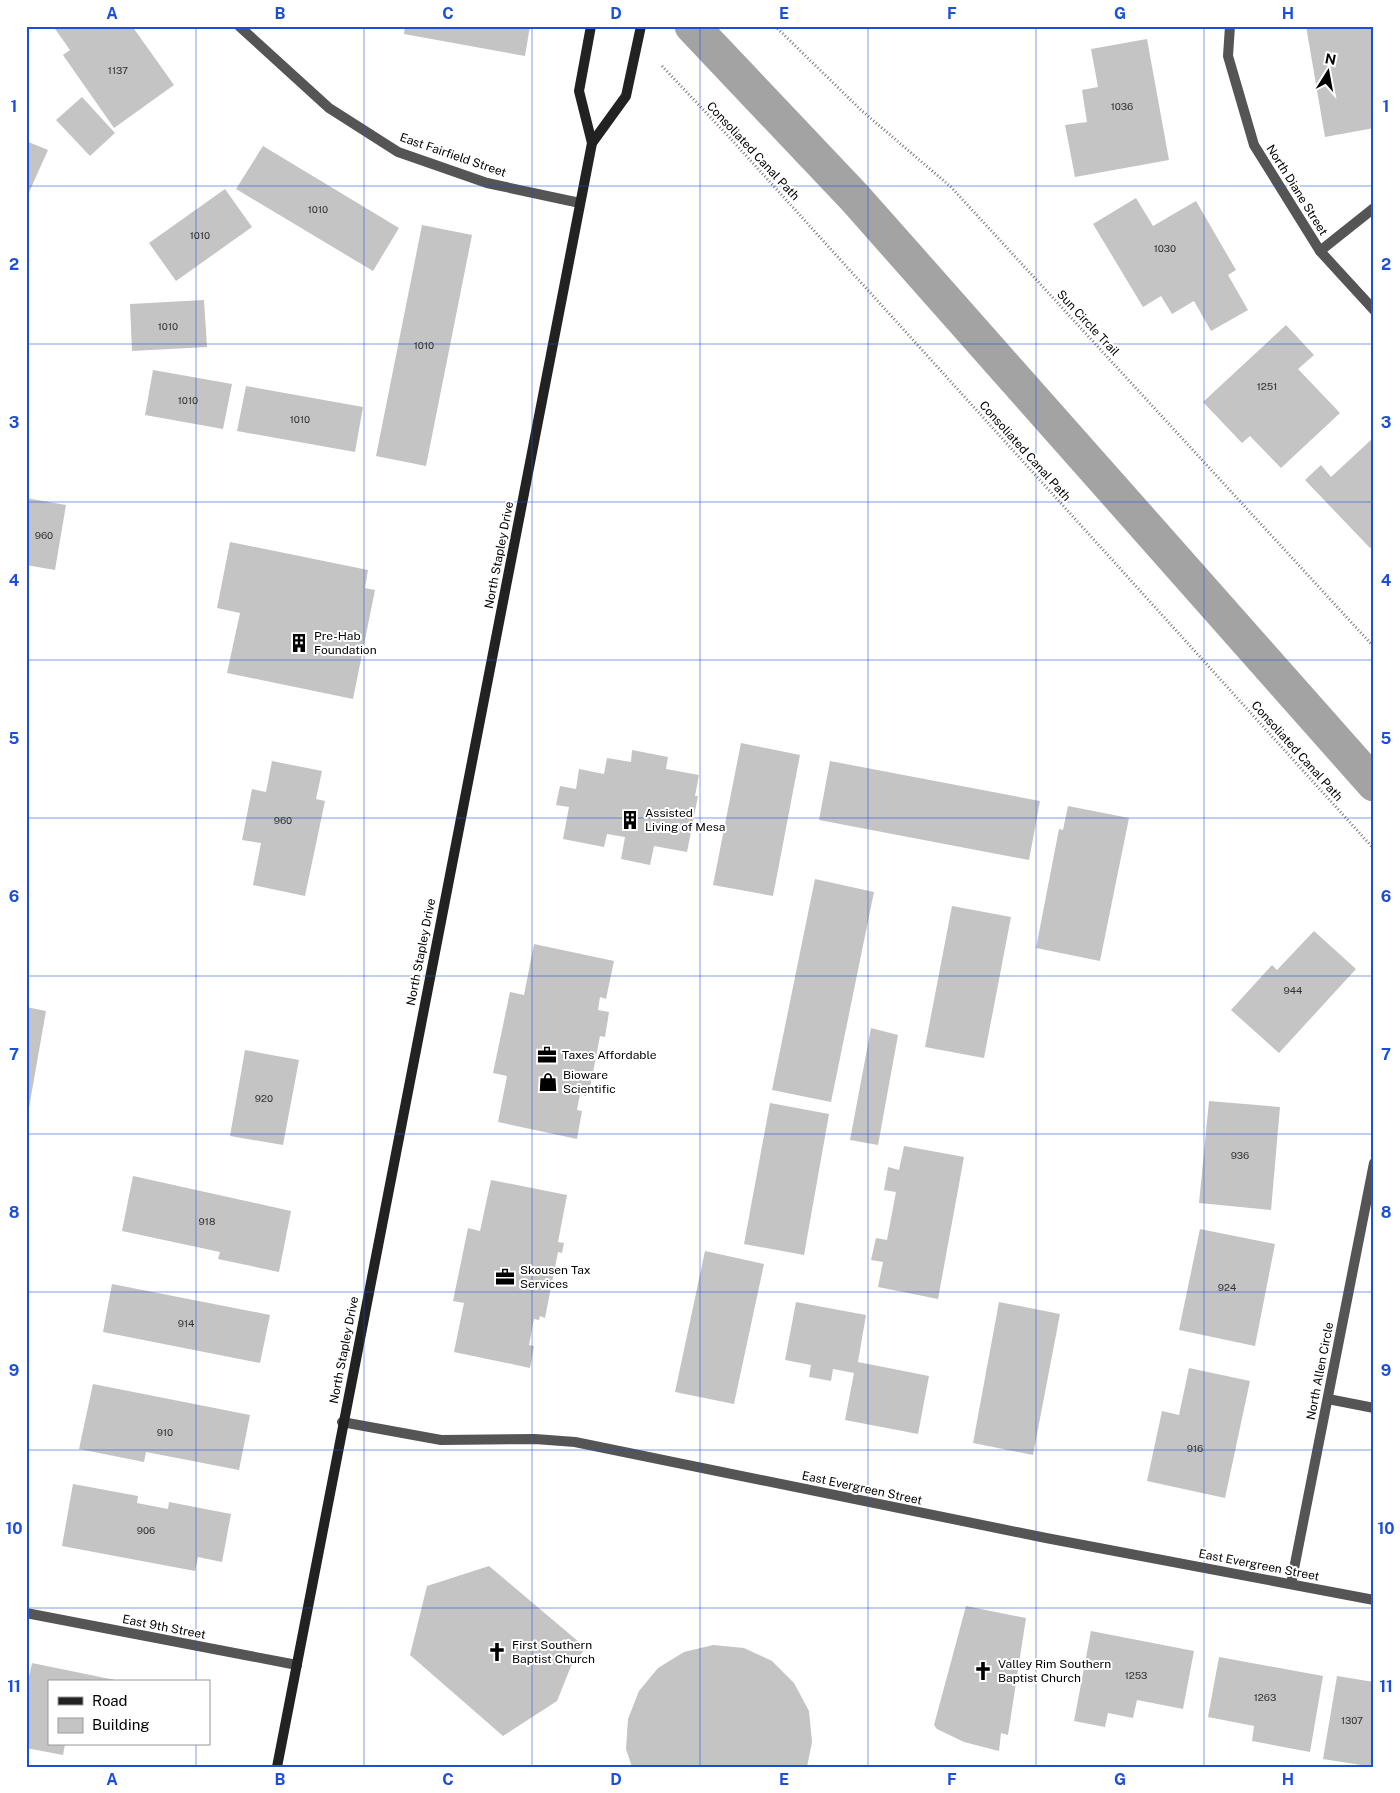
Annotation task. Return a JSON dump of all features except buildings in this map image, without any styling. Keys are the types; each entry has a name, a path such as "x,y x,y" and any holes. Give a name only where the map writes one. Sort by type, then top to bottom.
{"main road":[{"name":"North Stapley Drive","path":"591,26 578,92 592,143"},
{"name":"North Stapley Drive","path":"277,1767 342,1422 592,143 626,96 641,26"}],"street":[{"name":"East Fairfield Street","path":"239,26 329,108 398,152 487,182 580,203"},
{"name":"North Diane Street","path":"1230,26 1228,56 1254,145 1320,251 1374,310"},
{"path":"1320,251 1374,208"},
{"name":"North Allen Circle","path":"1291,1584 1374,1163"},
{"path":"1328,1400 1374,1408"},
{"name":"East Evergreen Street","path":"342,1422 441,1440 575,1442 1036,1536 1374,1600"},
{"name":"East 9th Street","path":"26,1612 297,1665"}],"path":[{"name":"Sun Circle Trail","path":"775,26 861,110 951,187 1374,647"},
{"name":"Consoliated Canal Path","path":"662,66 738,146 1374,849"}],"waterway":[{"path":"692,26 855,198 1374,784"}],"place":[{"name":"Pre-Hab Foundation","path":"299,643"},
{"name":"Assisted Living of Mesa","path":"630,820"},
{"name":"Taxes Affordable","path":"547,1055"},
{"name":"Bioware Scientific","path":"548,1082"},
{"name":"Skousen Tax Services","path":"505,1277"},
{"name":"First Southern Baptist Church","path":"497,1652"},
{"name":"Valley Rim Southern Baptist Church","path":"983,1671"}]}
